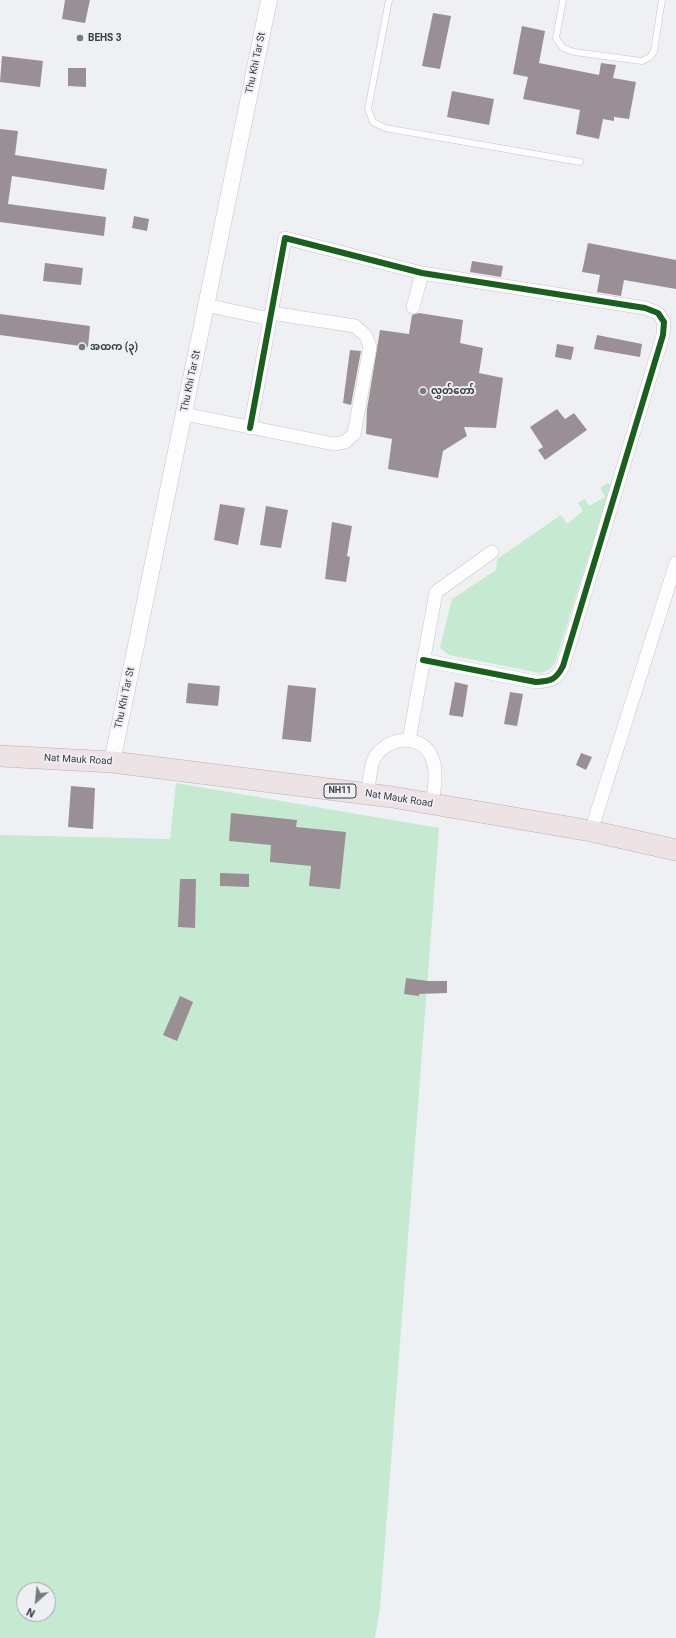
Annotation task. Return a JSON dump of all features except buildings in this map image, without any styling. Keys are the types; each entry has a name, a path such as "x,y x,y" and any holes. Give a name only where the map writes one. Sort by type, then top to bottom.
{"highway":[{"name":"Nat Mauk Road","path":"0,756 112,762 367,794 591,831 676,850"}],"street":[{"name":"Thu Khi Tar St","path":"112,762 269,0"},
{"path":"250,428 285,238 422,273 645,308 658,314 664,322 661,342 566,659 558,676 548,681 536,682 424,660"},
{"path":"413,307 422,273"},
{"path":"184,414 334,444 345,442 354,434 370,347 366,336 355,326 271,316 206,305"},
{"path":"409,740 436,592 492,552"},
{"path":"591,831 676,563"},
{"path":"367,794 374,760 381,748 395,741 409,740 423,746 432,757 436,773 432,804"}],"lane":[{"path":"389,0 368,109 373,122 385,128 580,162"},
{"path":"563,0 556,38 563,48 574,52 642,61 650,57 654,51 662,0"}],"green space":[{"path":"607,483 611,485 555,663 549,670 540,673 449,655 440,648 452,599 496,570 497,559 561,515 567,524 583,511 578,503 585,499 589,506 605,497 600,488"},
{"path":"176,783 439,828 380,1608 375,1638 0,1638 0,835 170,839"}],"cycle path":[{"path":"250,428 285,238 422,273 645,308 658,313 664,322 663,335 563,666 558,674 552,679 536,682 423,660"}],"place":[{"name":"BEHS 3","path":"80,38"},
{"name":"အထက (၃)","path":"82,347"},
{"name":"လွှတ်တော်","path":"423,391"}]}
